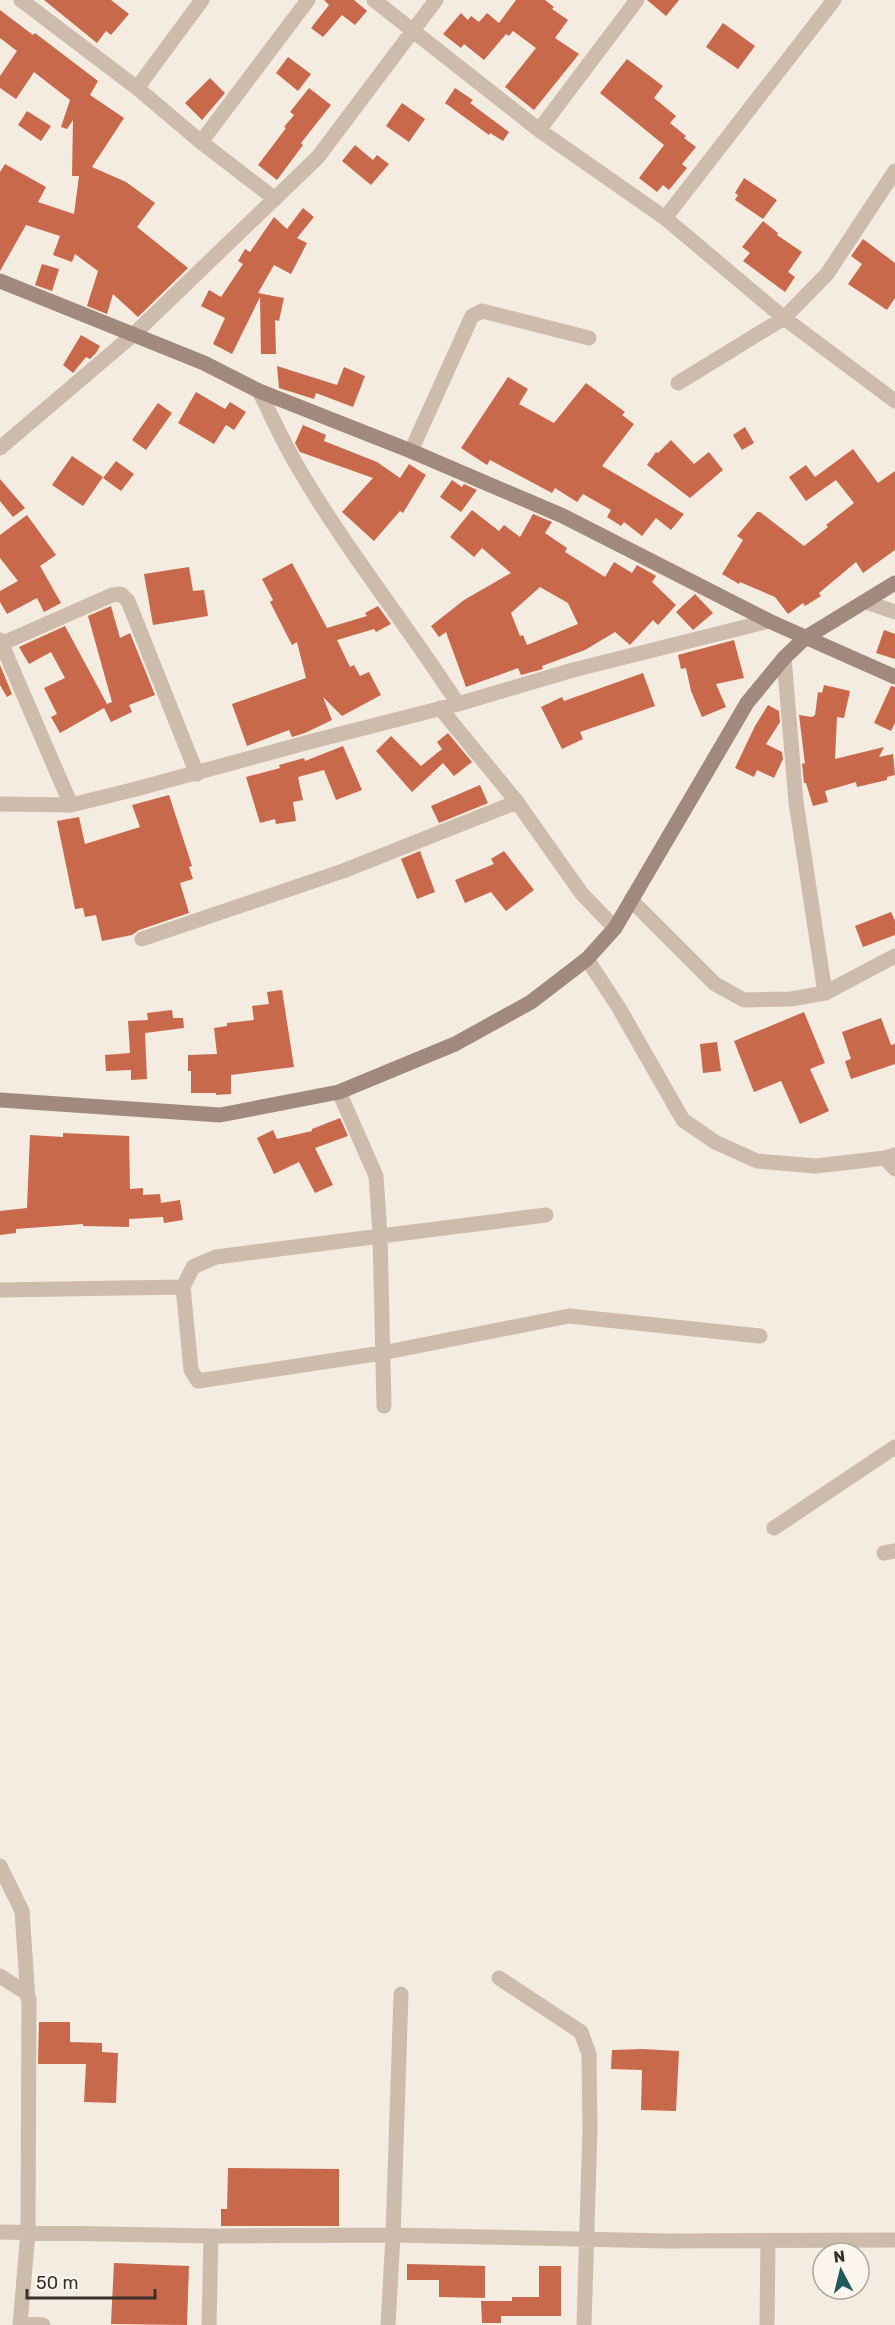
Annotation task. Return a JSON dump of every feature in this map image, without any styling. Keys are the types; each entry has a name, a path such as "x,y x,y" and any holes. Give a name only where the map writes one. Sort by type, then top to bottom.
{"street":[{"path":"21,0 137,88 201,142 275,199"},
{"path":"137,88 202,0"},
{"path":"201,142 308,0"},
{"path":"374,0 539,130 665,219 784,318 895,401"},
{"path":"0,448 134,334 318,157 436,0"},
{"path":"539,130 637,0"},
{"path":"665,219 834,0"},
{"path":"678,383 784,318 827,274 895,171"},
{"path":"0,281 204,363 259,392 411,451 563,516 769,621 895,677"},
{"path":"411,451 472,316 482,311 589,338"},
{"path":"259,392 298,468 347,544 416,639 459,704"},
{"path":"0,1100 220,1115 339,1092 455,1044 531,1002 587,959 615,928 747,703 784,658 805,638 895,583"},
{"path":"71,805 1,642 112,595 121,594 128,601 197,774"},
{"path":"866,602 895,612"},
{"path":"0,804 71,805 459,704 573,669 769,621"},
{"path":"784,658 796,802 825,993"},
{"path":"440,708 517,801 582,894 615,928"},
{"path":"142,939 342,872 517,801"},
{"path":"631,900 715,984 744,1000 791,999 825,993 895,956"},
{"path":"587,959 620,1008 683,1120 714,1142 758,1161 816,1166 892,1161"},
{"path":"339,1092 376,1176 380,1234 384,1406"},
{"path":"546,1215 380,1234 216,1257 193,1267 183,1287 191,1370 198,1381 382,1353 569,1316 760,1336"},
{"path":"0,1290 183,1287"},
{"path":"774,1528 895,1447"},
{"path":"0,1866 22,1911 28,1999 28,2232 20,2324 43,2325"},
{"path":"0,1976 25,1992 28,1999"},
{"path":"499,1978 581,2032 589,2054 590,2129 584,2325"},
{"path":"388,2325 401,1994"},
{"path":"0,2232 211,2236 393,2235 585,2240 895,2240"},
{"path":"209,2325 211,2236"},
{"path":"767,2325 768,2241"}],"building":[{"path":"44,0 111,0 129,14 111,35 106,31 97,43"},
{"path":"324,0 354,0 367,11 355,25 342,15 323,37 311,28 329,5"},
{"path":"516,0 545,0 554,7 552,9 568,20 555,38 579,54 534,110 505,87 536,48 513,31 509,36 506,34 484,60 464,44 461,48 443,34 461,13 468,20 471,16 479,22 487,13 499,23"},
{"path":"647,0 679,0 666,16"},
{"path":"0,10 33,35 35,33 98,81 90,95 124,118 92,167 126,182 155,203 137,227 188,268 138,317 113,294 107,314 87,306 98,271 75,254 72,262 53,255 60,236 26,225 0,271 0,172 5,164 46,187 38,202 74,214 79,176 72,176 73,120 67,129 61,127 70,100 34,72 16,99 0,88 0,76 17,51 0,38"},
{"path":"723,23 755,46 738,69 706,47"},
{"path":"288,57 311,74 298,91 276,73"},
{"path":"627,59 663,86 654,98 676,116 670,123 696,147 682,164 687,168 669,190 663,185 657,192 639,178 664,145 600,93"},
{"path":"210,78 225,93 202,120 185,103"},
{"path":"309,88 331,105 301,143 303,145 277,180 258,165 286,128 284,127 294,115 290,112"},
{"path":"455,88 473,100 470,103 509,132 503,141 490,133 489,135 445,103"},
{"path":"402,103 425,119 409,142 386,126"},
{"path":"27,111 51,126 41,141 18,125"},
{"path":"355,145 373,160 377,155 389,164 371,185 342,161"},
{"path":"744,178 777,200 763,219 735,200 738,195 735,193"},
{"path":"303,208 314,217 297,238 307,243 291,274 274,265 258,293 284,298 279,321 275,320 276,354 261,354 260,297 232,354 213,344 225,318 201,306 209,290 221,297 243,264 238,261 245,249 250,252 274,217 287,229"},
{"path":"763,221 778,233 777,235 802,252 788,272 795,277 785,292 743,261 750,253 742,247"},
{"path":"863,239 895,263 895,298 887,310 848,284 862,264 851,256"},
{"path":"42,264 59,269 52,291 35,285"},
{"path":"81,335 100,346 90,359 86,357 73,373 63,365"},
{"path":"277,366 337,385 344,367 365,376 353,407 316,393 314,399 279,388"},
{"path":"508,377 528,389 519,404 554,423 586,383 625,412 622,415 634,424 602,466 684,514 671,530 656,518 642,536 624,522 621,526 607,517 611,510 583,494 577,502 555,488 552,493 490,460 487,465 461,448"},
{"path":"196,392 225,409 230,402 246,412 234,430 226,425 214,444 178,423"},
{"path":"158,403 172,413 146,450 132,440"},
{"path":"303,425 326,435 324,441 377,462 400,478 409,464 426,475 403,513 400,511 374,541 342,512 373,478 300,452 295,443"},
{"path":"745,427 754,443 742,450 733,435"},
{"path":"671,440 694,464 709,452 723,470 690,498 647,465 656,452 658,453"},
{"path":"853,449 878,483 895,471 895,550 863,573 856,562 819,593 821,596 805,606 803,603 788,614 775,597 740,582 739,584 722,574 743,540 737,536 757,512 804,546 854,503 836,480 806,501 789,477 806,465 815,477"},
{"path":"72,456 103,477 83,506 52,485"},
{"path":"116,461 134,474 121,491 103,478"},
{"path":"0,479 25,508 13,517 0,501"},
{"path":"452,480 462,487 464,484 477,490 461,512 440,497"},
{"path":"472,510 499,531 504,525 520,537 533,514 552,522 545,533 567,548 565,552 605,577 614,562 632,573 637,565 656,576 652,582 676,605 658,625 653,620 630,645 615,632 585,650 542,666 543,669 521,675 518,668 466,687 446,632 439,637 431,626 464,600 511,573 482,548 474,557 450,537","holes":["540,587 568,603 578,624 527,645 523,635 520,636 511,613"]},
{"path":"27,515 56,555 40,566 61,603 44,612 37,598 7,614 0,602 0,591 18,581 0,558 0,535"},
{"path":"292,563 327,628 367,616 365,613 378,606 391,624 376,632 374,629 337,640 350,667 354,665 360,676 369,672 381,695 342,716 323,697 332,720 292,737 289,730 247,746 232,704 306,678 297,642 292,645 270,602 273,600 262,579"},
{"path":"189,567 193,591 204,590 208,616 153,625 144,574"},
{"path":"695,594 713,613 693,630 676,612"},
{"path":"111,606 120,638 130,633 155,695 129,705 132,712 111,722 104,708 60,733 51,717 57,714 44,688 65,678 51,652 29,664 19,647 65,626 107,704 112,702 88,616"},
{"path":"884,630 895,634 895,659 876,653"},
{"path":"734,640 744,678 716,684 726,707 702,717 691,691 686,668 681,669 678,655"},
{"path":"0,665 12,694 7,697 0,685"},
{"path":"643,673 655,706 580,732 583,739 562,749 541,707 562,697 564,701"},
{"path":"824,685 850,691 844,718 837,717 835,759 884,747 879,757 893,754 895,775 887,777 887,780 857,787 856,782 825,791 828,802 813,806 806,783 804,783 802,763 805,764 799,715 812,717 815,715 818,692 822,693"},
{"path":"891,686 895,687 895,723 891,731 874,723"},
{"path":"768,705 779,711 780,722 766,744 782,752 783,759 774,778 757,770 754,777 735,768"},
{"path":"448,733 472,762 454,776 443,763 412,792 376,751 391,736 421,766 442,749 437,742"},
{"path":"343,746 362,790 336,800 324,770 298,777 303,800 293,802 296,821 276,824 275,819 260,823 246,777 280,768 279,765 304,758 305,761"},
{"path":"480,785 488,803 439,823 431,806"},
{"path":"169,795 192,866 189,867 193,879 180,883 189,913 139,930 132,935 102,941 96,915 85,917 83,908 75,909 57,821 79,817 85,844 140,827 132,805"},
{"path":"420,851 435,892 417,899 401,859"},
{"path":"504,851 534,890 506,911 491,892 465,903 455,880 494,864 491,859"},
{"path":"891,912 895,921 895,935 863,947 855,926"},
{"path":"282,990 294,1067 231,1075 231,1094 191,1093 188,1055 217,1054 214,1028 227,1026 227,1023 254,1020 252,1006 269,1004 267,992"},
{"path":"172,1010 173,1018 183,1018 184,1028 145,1033 147,1079 131,1080 131,1070 106,1071 105,1055 130,1053 128,1021 148,1020 147,1013"},
{"path":"804,1012 825,1063 810,1069 829,1111 800,1124 781,1081 754,1092 734,1041"},
{"path":"881,1018 891,1045 895,1044 895,1064 851,1079 845,1061 851,1059 842,1032"},
{"path":"717,1042 721,1071 703,1073 700,1044"},
{"path":"340,1118 348,1136 315,1148 333,1185 315,1193 299,1162 274,1174 257,1138 273,1130 277,1139 312,1131 312,1129"},
{"path":"63,1133 129,1136 130,1189 143,1188 143,1195 160,1194 161,1203 180,1200 183,1220 164,1223 163,1217 129,1219 129,1227 83,1226 83,1224 16,1229 16,1233 0,1235 0,1211 27,1208 30,1135 63,1137"},
{"path":"39,2022 70,2022 70,2042 102,2043 102,2052 118,2053 116,2103 84,2102 86,2064 38,2064"},
{"path":"612,2050 679,2051 676,2111 641,2110 642,2070 611,2069"},
{"path":"228,2168 339,2169 339,2226 221,2226 221,2209 227,2209"},
{"path":"114,2263 189,2266 187,2325 111,2324"},
{"path":"407,2264 485,2266 485,2298 439,2297 439,2280 407,2280"},
{"path":"539,2266 561,2266 561,2316 501,2316 501,2323 482,2323 481,2301 512,2301 512,2297 539,2297"}]}
